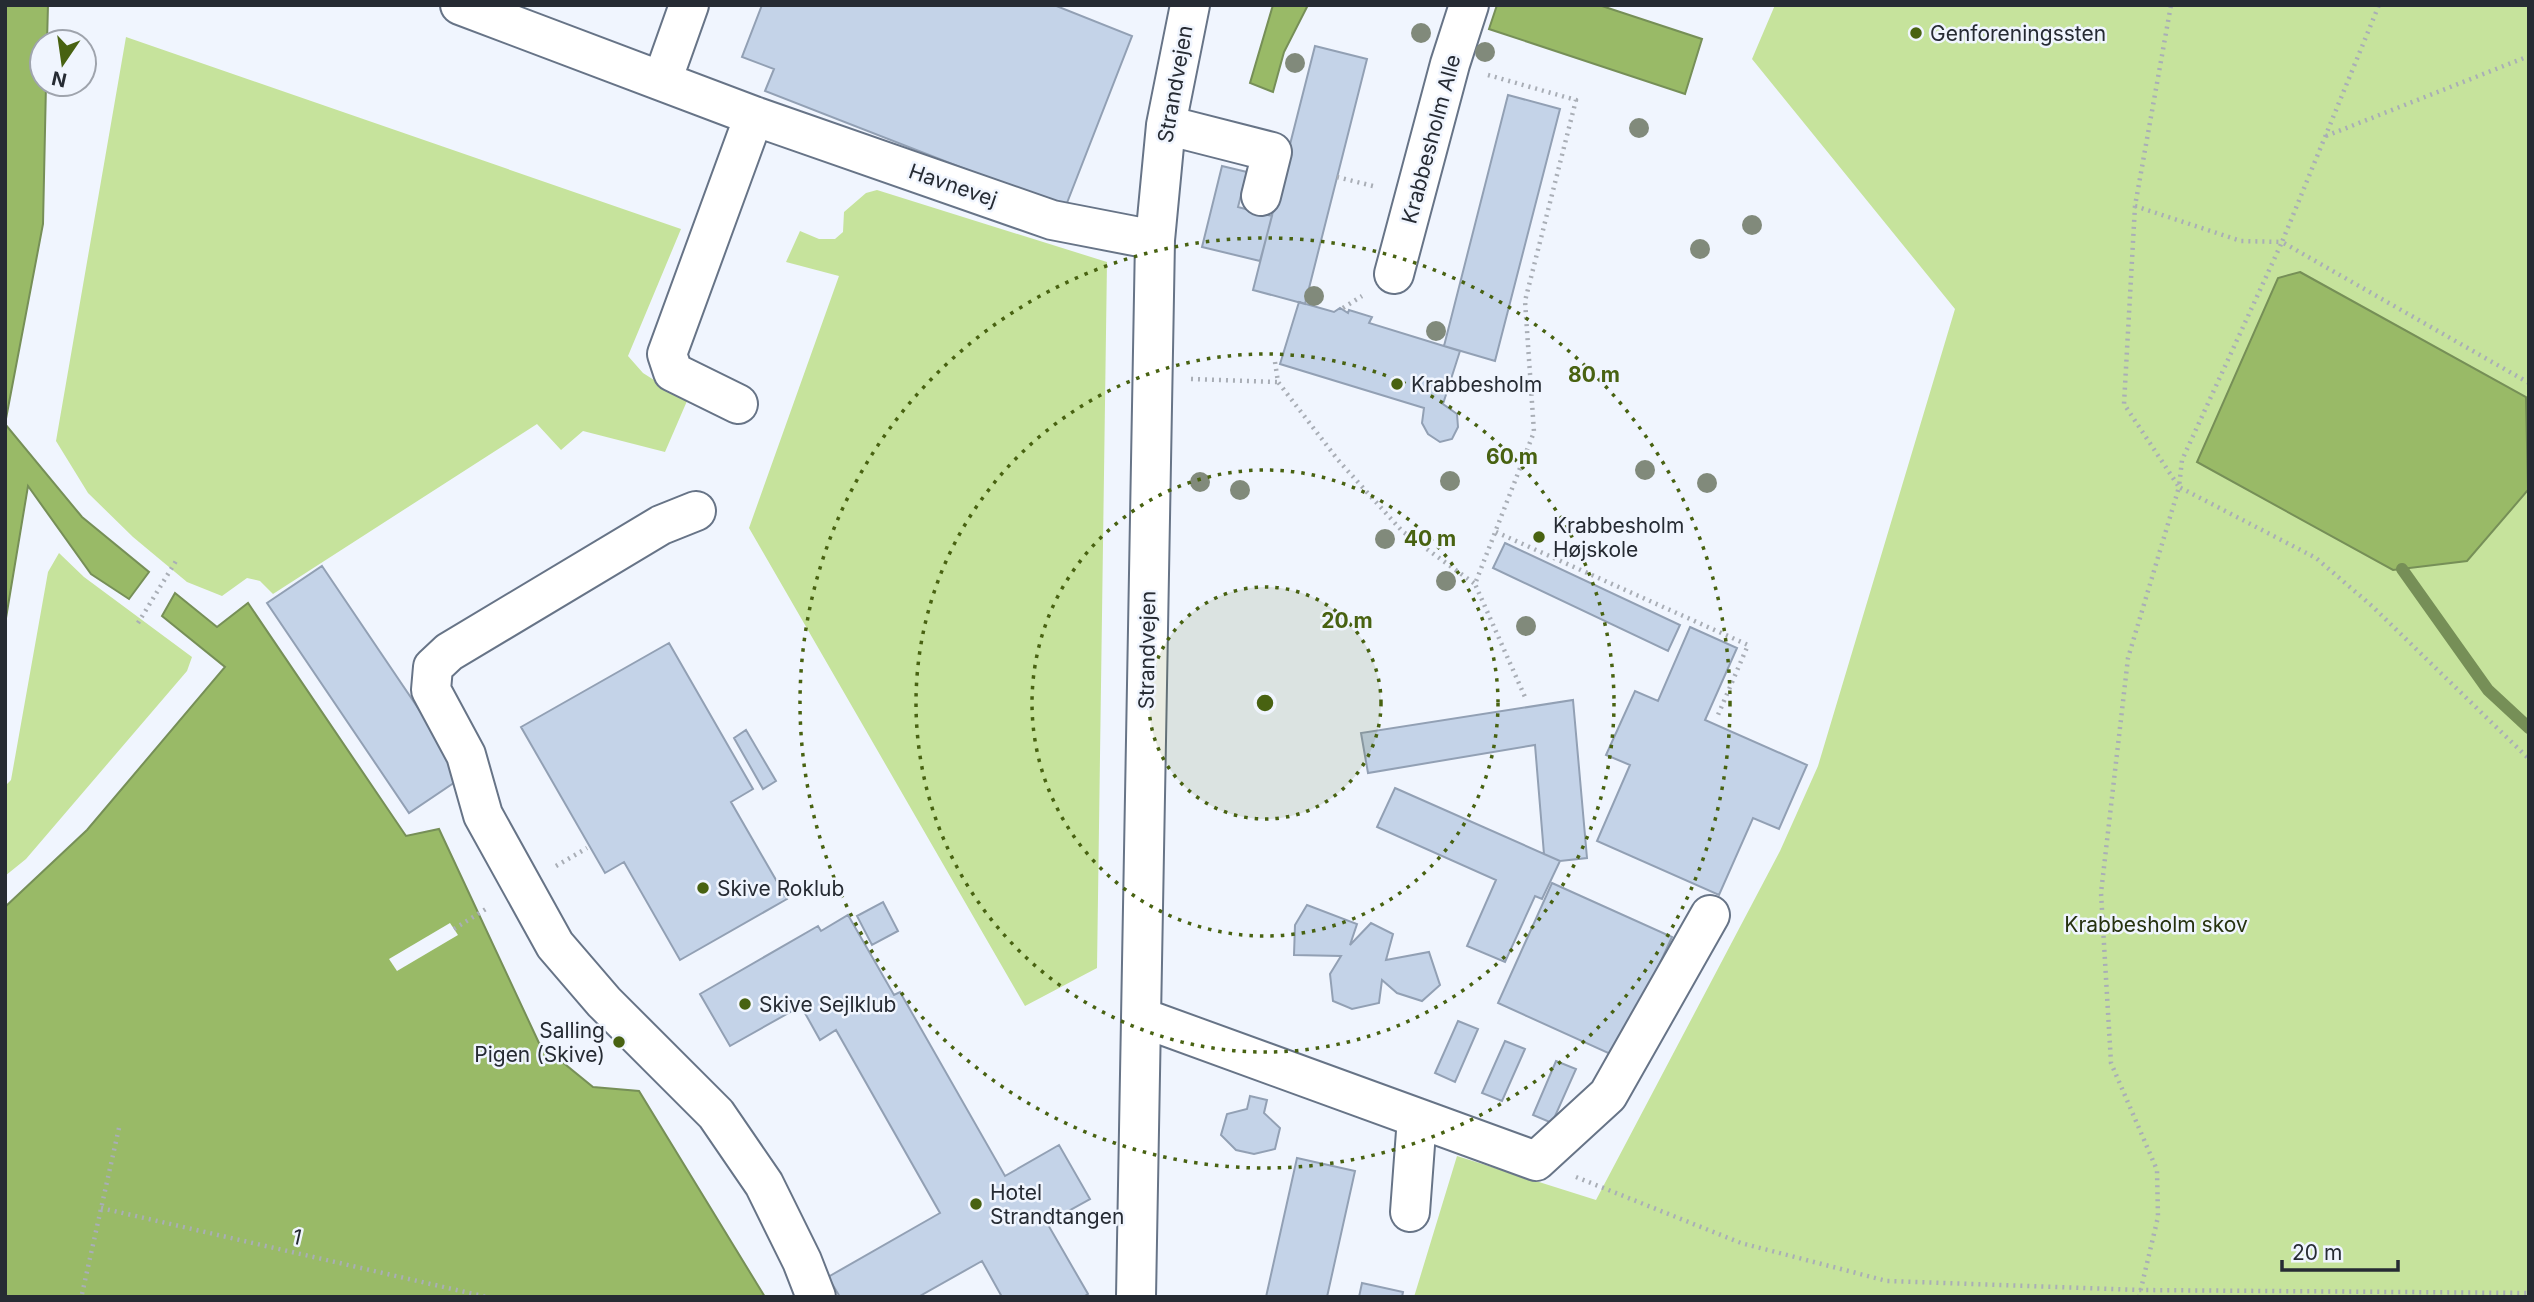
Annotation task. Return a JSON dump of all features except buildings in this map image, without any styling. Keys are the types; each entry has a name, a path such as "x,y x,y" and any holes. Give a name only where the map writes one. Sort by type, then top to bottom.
{"street":[{"path":"662,81 689,5"},
{"name":"Strandvejen","path":"1136,1297 1155,240 1166,125 1190,5"},
{"name":"Krabbesholm Alle","path":"1394,274 1450,64 1469,5"},
{"name":"Havnevej","path":"482,9 754,116 1052,220 1155,240"},
{"path":"738,404 673,372 667,354 754,116"},
{"path":"1166,125 1272,152 1261,196"},
{"path":"696,511 660,525 449,652 433,667 431,690 466,755 483,815 555,945 604,1002 716,1114 764,1184 802,1261 816,1297"},
{"path":"1143,1018 1536,1161 1608,1095 1710,915"},
{"path":"1410,1212 1417,1118"}],"path":[{"path":"2171,5 2135,206 2124,404 2179,487 2316,558 2372,606 2529,758"},
{"path":"2139,1297 2138,1290 2158,1217 2157,1170 2111,1063 2101,893 2128,658 2179,487 2182,460 2282,242 2379,5"},
{"path":"2326,136 2529,56"},
{"path":"1450,64 1576,100 1525,301 1534,432 1475,584"},
{"path":"2135,206 2241,241 2282,242 2529,383"},
{"path":"1275,362 1278,382 1338,460 1402,531 1475,584 1525,697"},
{"path":"1153,378 1278,382"},
{"path":"1496,532 1748,645 1718,715"},
{"path":"138,623 176,561"},
{"path":"82,1294 119,1128"},
{"path":"1536,1161 1741,1243 1887,1281 2138,1290 2529,1293"},
{"name":"1","path":"101,1208 487,1297"}],"green space":[{"name":"Krabbesholm skov","path":"1775,5 2529,5 2529,1297 1414,1297 1457,1156 1596,1200 1780,851 1818,766 1955,309 1752,59","holes":["2526,397 2528,490 2198,463"]},
{"path":"126,37 681,229 628,356 643,373 687,401 665,452 583,431 561,450 537,424 273,594 260,581 247,578 222,596 187,582 133,537 88,493 56,441"},
{"path":"877,190 1107,262 1097,968 1025,1006 749,528 839,276 786,262 800,231 819,239 835,239 843,232 844,212 866,193"},
{"path":"59,553 84,577 192,657 187,671 26,859 5,876 5,786 11,780 48,572"}],"shaded area":[{"path":"5,5 48,5 47,28 28,28 28,98 46,98 43,224 5,424"},
{"path":"1273,5 1308,5 1284,52 1273,92 1250,83"},
{"path":"1497,5 1599,5 1702,39 1685,94 1489,29"},
{"path":"2300,272 2526,397 2528,490 2467,561 2393,570 2197,462 2278,278"},
{"path":"5,424 82,517 149,572 129,599 91,574 28,486 5,624"},
{"path":"175,593 217,627 248,603 406,836 439,829 539,1043 593,1087 639,1091 765,1297 5,1297 5,907 87,830 225,667 162,616"}],"pier":[{"path":"450,923 458,935 397,971 389,959"}],"waterway":[{"path":"2402,569 2488,690 2529,728"}],"place":[{"name":"Genforeningssten","path":"1916,33"},
{"name":"Krabbesholm","path":"1397,384"},
{"name":"Krabbesholm Højskole","path":"1539,537"},
{"name":"Skive Roklub","path":"703,888"},
{"name":"Skive Sejlklub","path":"745,1004"},
{"name":"Salling Pigen (Skive)","path":"619,1042"},
{"name":"Hotel Strandtangen","path":"976,1204"}]}
